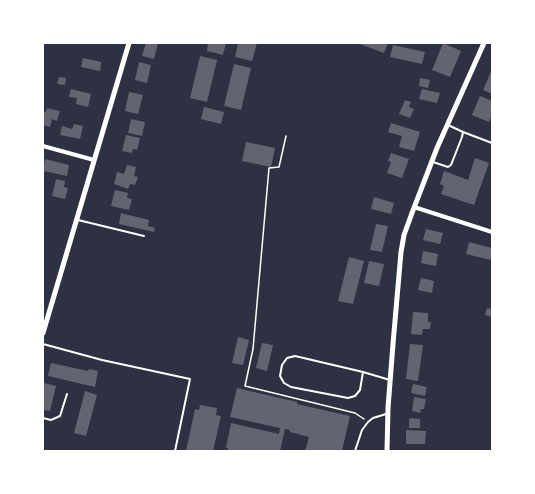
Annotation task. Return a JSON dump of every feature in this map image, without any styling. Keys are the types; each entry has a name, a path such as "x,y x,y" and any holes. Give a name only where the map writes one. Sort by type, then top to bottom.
{"street":[{"path":"43,333 46,314 129,43"},
{"path":"387,451 390,380 401,252 404,235 447,125 484,43"},
{"path":"43,146 94,160"},
{"path":"414,207 492,232"}],"lane":[{"path":"447,125 492,143"},
{"path":"432,162 448,167 451,165 463,132"},
{"path":"76,220 144,236"},
{"path":"43,344 102,360 190,379 175,451"},
{"path":"363,372 360,390 355,396 348,398 291,387 284,383 280,376 282,365 287,358 296,356 363,372 390,380"},
{"path":"43,418 51,420 60,416 67,394"},
{"path":"355,451 362,430 368,422 373,418 388,414"}],"path":[{"path":"286,136 279,167 269,168 253,349 245,386 354,412 368,422"}],"building":[{"path":"146,43 158,43 154,59 142,56"},
{"path":"208,43 226,43 223,55 207,51"},
{"path":"238,43 257,43 252,61 235,57"},
{"path":"357,43 388,43 384,53"},
{"path":"443,43 461,51 450,77 432,70"},
{"path":"393,45 425,52 422,64 390,57"},
{"path":"200,56 217,60 207,102 190,98"},
{"path":"83,58 101,62 100,71 81,67"},
{"path":"139,62 151,65 147,83 135,80"},
{"path":"234,64 251,68 241,110 224,106"},
{"path":"492,69 492,94 483,90"},
{"path":"59,77 66,78 65,85 57,84"},
{"path":"420,78 430,80 428,88 419,86"},
{"path":"71,89 91,94 88,107 76,104 77,98 69,97"},
{"path":"422,89 440,93 437,103 419,99"},
{"path":"129,92 143,95 138,114 125,111"},
{"path":"480,96 492,101 492,115 489,122 472,115"},
{"path":"405,100 411,102 409,107 414,109 410,118 399,114"},
{"path":"204,107 224,112 221,124 201,119"},
{"path":"47,108 60,111 57,121 52,119 50,127 43,125 43,112 46,112"},
{"path":"131,119 145,122 142,136 128,133"},
{"path":"391,123 420,132 414,151 399,147 402,136 388,132"},
{"path":"74,124 83,126 80,139 60,135 62,126 72,129"},
{"path":"126,135 140,138 137,150 133,149 132,153 122,151"},
{"path":"246,142 275,148 271,167 242,161"},
{"path":"391,153 409,159 402,178 387,173 391,162 388,161"},
{"path":"475,158 489,163 474,205 441,194 444,186 440,184 444,171 468,180"},
{"path":"45,159 69,165 67,176 43,171"},
{"path":"127,165 136,167 134,176 138,177 135,185 130,184 128,189 114,184 117,172 124,174"},
{"path":"56,179 65,181 64,187 68,188 65,199 52,196"},
{"path":"115,190 128,193 127,198 132,199 129,210 111,206"},
{"path":"374,197 394,203 391,214 371,209"},
{"path":"121,213 149,220 148,226 155,228 154,232 119,224"},
{"path":"376,224 388,226 382,252 370,250"},
{"path":"426,229 443,233 440,244 423,240"},
{"path":"469,242 492,248 491,260 466,254"},
{"path":"423,251 438,254 436,266 421,263"},
{"path":"349,257 364,261 353,304 338,301"},
{"path":"369,261 384,264 379,286 364,283"},
{"path":"421,278 434,281 432,293 418,290"},
{"path":"487,308 492,309 492,317 485,315"},
{"path":"413,312 428,313 428,322 431,322 430,329 423,329 422,335 411,334"},
{"path":"238,337 249,340 243,365 232,363"},
{"path":"262,343 273,345 267,371 256,368"},
{"path":"410,344 423,345 418,381 406,379"},
{"path":"51,363 88,371 89,369 98,371 95,387 48,376"},
{"path":"44,383 56,386 50,411 43,410"},
{"path":"413,384 427,387 425,396 411,393"},
{"path":"237,388 350,416 342,451 305,451 309,437 290,432 290,430 285,429 280,451 228,451 228,448 226,448 231,423 279,434 280,428 230,417"},
{"path":"85,391 97,395 86,436 74,433"},
{"path":"414,397 426,399 424,409 421,409 420,413 412,411"},
{"path":"200,405 217,408 216,415 221,416 213,451 186,451 195,409 199,410"},
{"path":"409,418 420,419 420,428 409,428"},
{"path":"406,430 426,431 425,444 406,444"}]}
